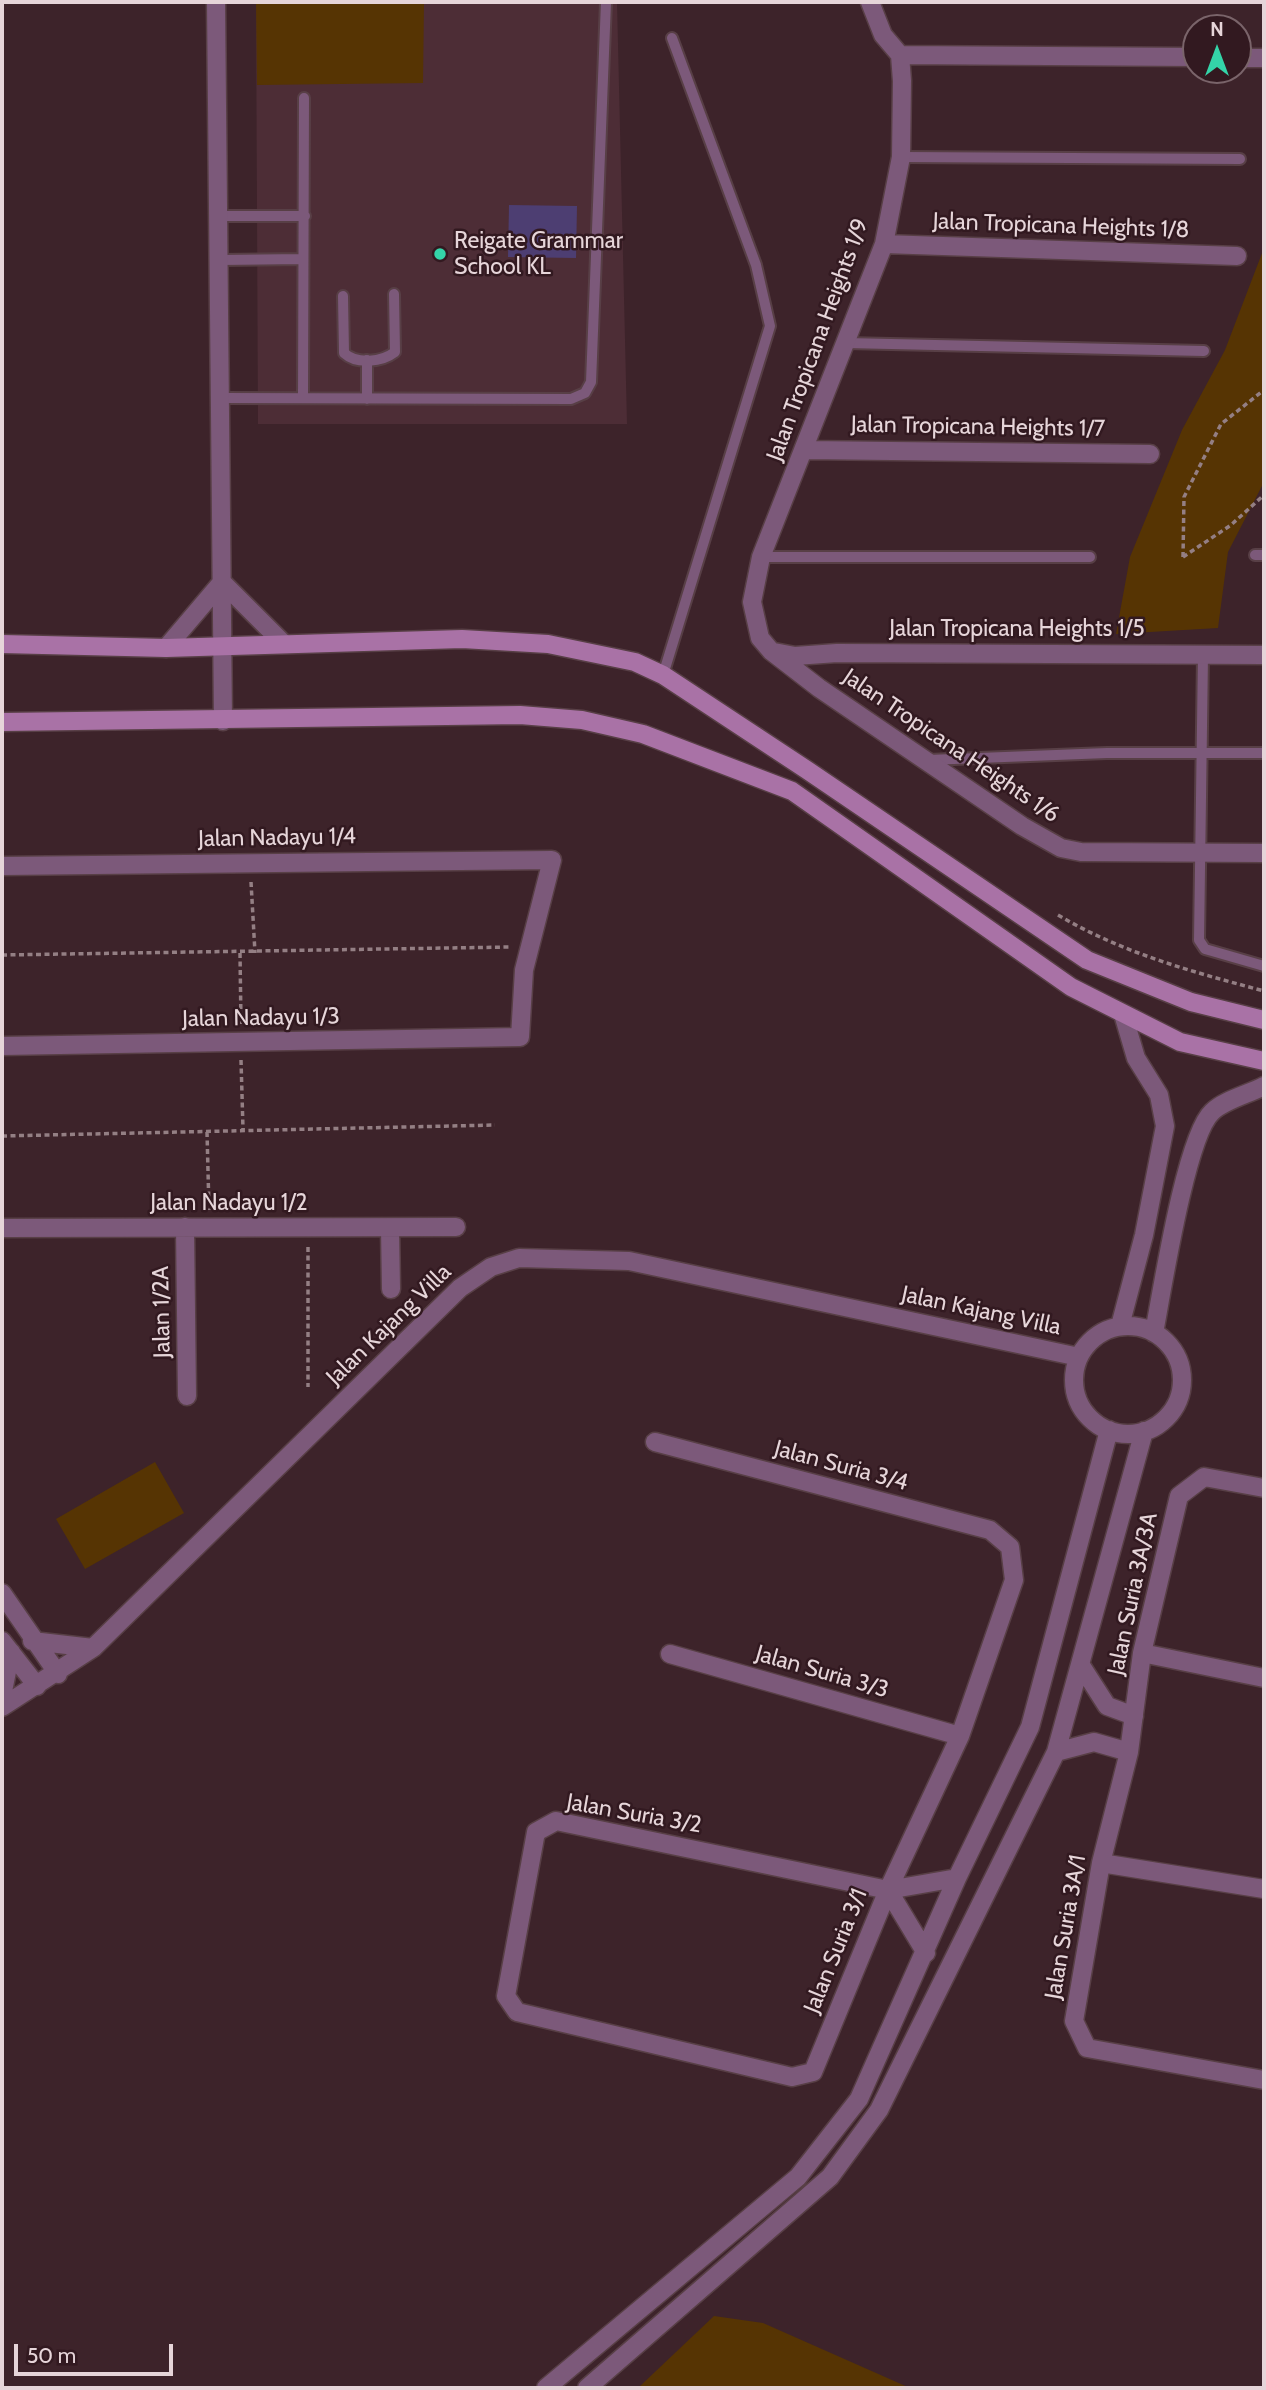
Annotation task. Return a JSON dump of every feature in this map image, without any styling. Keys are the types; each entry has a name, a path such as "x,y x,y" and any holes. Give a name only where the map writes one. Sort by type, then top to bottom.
{"street":[{"path":"216,2 222,398 223,721"},
{"path":"870,2 883,35 900,55 1182,57"},
{"name":"Jalan Tropicana Heights 1/9","path":"771,651 761,638 752,602 761,557 806,450 884,244 901,157 900,55"},
{"name":"Jalan Tropicana Heights 1/8","path":"884,244 1237,256"},
{"name":"Jalan Tropicana Heights 1/7","path":"806,450 1150,453"},
{"path":"222,582 283,643"},
{"path":"166,648 222,582"},
{"path":"2,645 166,648 462,639 548,645 635,662 663,675 1087,960 1191,1002 1264,1020"},
{"name":"Jalan Tropicana Heights 1/5","path":"771,651 795,656 837,653 1264,655"},
{"name":"Jalan Tropicana Heights 1/6","path":"771,651 819,688 1022,826 1061,848 1199,854 1264,853"},
{"path":"819,688 814,668 837,653"},
{"path":"2,722 520,715 582,720 643,734 792,791 1071,987 1180,1042 1264,1061"},
{"name":"Jalan Nadayu 1/4","path":"2,866 552,860 529,946"},
{"name":"Jalan Nadayu 1/3","path":"2,1045 520,1037 529,946"},
{"path":"1120,1326 1144,1235 1165,1126 1159,1095 1136,1058 1123,1014"},
{"path":"1154,1333 1172,1240 1200,1126 1213,1111 1264,1086"},
{"name":"Jalan 1/2A","path":"185,1227 187,1396"},
{"name":"Jalan Nadayu 1/2","path":"2,1228 456,1227"},
{"path":"390,1228 391,1289"},
{"name":"Jalan Kajang Villa","path":"2,1707 58,1674 93,1648 460,1288 491,1267 519,1258 628,1261 1079,1357"},
{"path":"1120,1326 1138,1327 1154,1333 1168,1344 1178,1359 1182,1376 1180,1394 1173,1410 1160,1423 1144,1432 1126,1434 1093,1422 1082,1408 1075,1392 1074,1374 1079,1357 1089,1342 1103,1332 1120,1326"},
{"path":"546,2388 797,2177 859,2099 957,1878 1030,1727 1109,1430"},
{"path":"587,2388 830,2177 871,2122 1056,1752 1082,1667 1144,1432"},
{"name":"Jalan Suria 3/4","path":"655,1442 990,1530 1010,1546"},
{"name":"Jalan Suria 3A/3A","path":"1129,1752 1142,1653 1179,1496 1204,1477 1264,1488"},
{"name":"Jalan Suria 3/1","path":"506,1996 517,2012 792,2077 813,2072 888,1890 960,1737 1014,1580 1010,1546"},
{"path":"2,1593 58,1674"},
{"path":"33,1641 93,1648"},
{"path":"6,1647 37,1686"},
{"path":"2,1696 6,1647"},
{"path":"1142,1653 1264,1678"},
{"name":"Jalan Suria 3/3","path":"670,1654 960,1737"},
{"path":"1082,1667 1107,1706 1134,1716"},
{"path":"1056,1752 1094,1742 1129,1752"},
{"name":"Jalan Suria 3A/1","path":"1129,1752 1101,1863 1074,2021 1087,2048 1264,2080"},
{"name":"Jalan Suria 3/2","path":"506,1996 536,1832 556,1821 888,1890 957,1878"},
{"path":"1101,1863 1264,1889"},
{"path":"888,1890 926,1953"}],"lane":[{"path":"222,398 571,399 585,393 592,382 606,2"},
{"path":"663,675 770,326 756,265 671,38"},
{"path":"303,398 304,98"},
{"path":"901,157 1240,159"},
{"path":"219,216 305,216"},
{"path":"220,260 303,259"},
{"path":"343,296 344,353 352,359 367,360 385,358 394,352 394,294"},
{"path":"846,343 1204,351"},
{"path":"367,360 367,399"},
{"path":"761,557 1090,557"},
{"path":"1203,655 1199,940 1206,949 1264,966"},
{"path":"925,760 1264,752"}],"path":[{"path":"1264,390 1221,424 1184,497 1183,557 1231,525 1264,495"},
{"path":"250,863 255,953"},
{"path":"1049,909 1115,945 1192,971 1264,990"},
{"path":"2,955 255,953 529,946"},
{"path":"2,1136 495,1125"},
{"path":"207,1132 210,1227"},
{"path":"308,1227 308,1387"}],"shaded area":[{"name":"Reigate Grammar School KL","path":"256,2 617,2 627,424 258,424"},
{"path":"256,2 424,2 423,83 257,85"},
{"path":"509,205 577,206 576,258 508,257"},
{"path":"1264,248 1264,482 1228,552 1218,628 1116,634 1130,557 1182,430 1225,350"},
{"path":"155,1462 184,1513 85,1569 56,1519"},
{"path":"714,2316 763,2323 910,2388 638,2388"}],"place":[{"name":"Reigate Grammar School KL","path":"440,254"}]}
